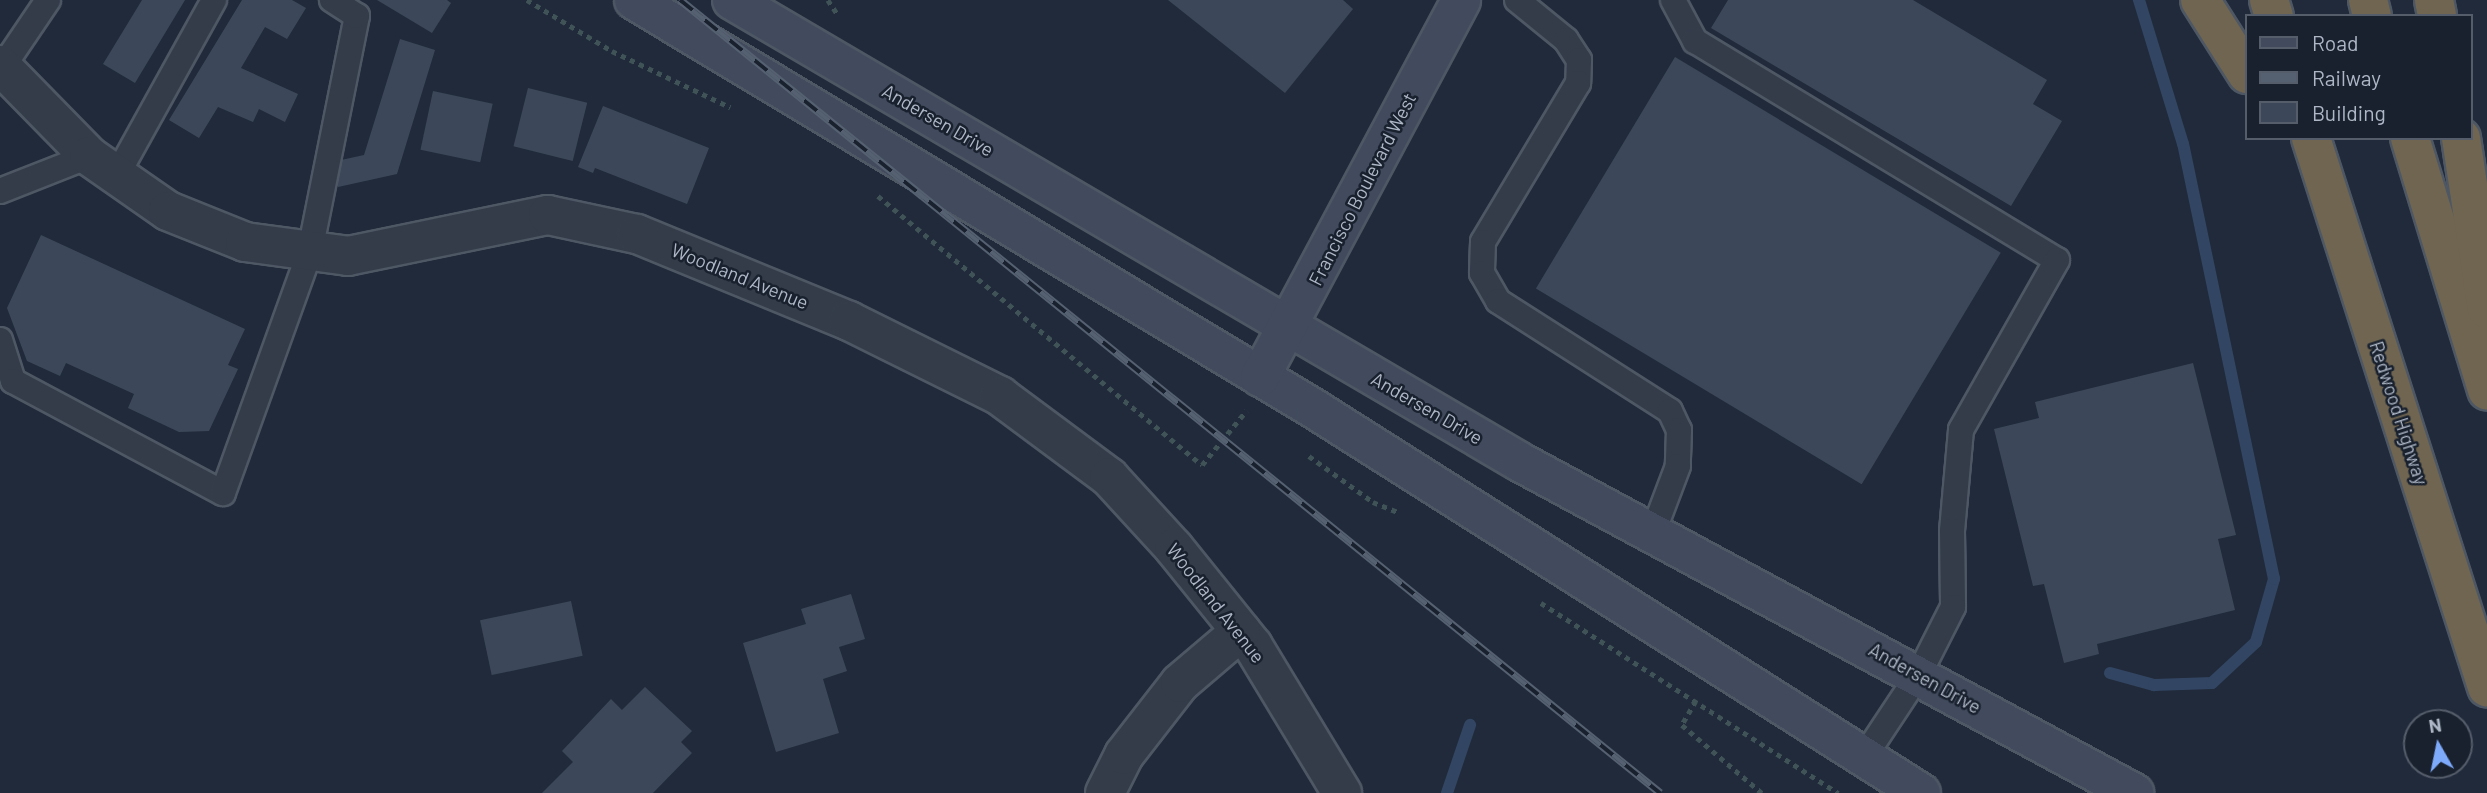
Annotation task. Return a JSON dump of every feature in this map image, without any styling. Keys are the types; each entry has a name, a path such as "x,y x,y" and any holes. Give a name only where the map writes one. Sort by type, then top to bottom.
{"highway":[{"path":"2200,0 2246,72"},
{"path":"2290,140 2330,201"},
{"name":"Redwood Highway","path":"2312,140 2487,687"},
{"path":"2411,140 2487,390"},
{"path":"2461,140 2487,309"}],"main road":[{"path":"634,0 1253,394 1721,666 1921,793"},
{"name":"Andersen Drive","path":"732,0 1520,462 1919,674 2134,793"},
{"name":"Francisco Boulevard West","path":"1253,394 1461,0"}],"street":[{"name":"Woodland Avenue","path":"1,66 103,165 169,211 245,242 348,256 548,215 636,234 849,321 1000,396 1109,477 1241,631 1342,793"},
{"path":"1105,793 1124,755 1180,683 1241,631"}],"lane":[{"path":"1,66 48,0"},
{"path":"0,191 103,165 214,0"},
{"path":"0,340 13,382 223,493 310,251 357,16 332,0"},
{"path":"1517,0 1566,40 1579,60 1578,83 1482,242 1482,272 1498,301 1670,411 1679,430 1678,466 1653,532"},
{"path":"1673,0 1695,41 2057,260 1961,430 1952,531 1953,607 1919,674 1864,757"}],"path":[{"path":"527,0 612,51 744,114"},
{"path":"875,193 1202,466 1253,394"},
{"path":"1721,666 1682,725 1762,793"}],"building":[{"path":"142,0 185,0 135,83 103,64"},
{"path":"242,0 292,0 306,8 287,39 265,27 241,68 298,94 285,122 259,109 253,122 218,107 199,138 169,120"},
{"path":"377,0 447,0 451,3 432,33"},
{"path":"1168,0 1343,0 1353,9 1285,93"},
{"path":"1728,0 1913,0 2047,80 2033,104 2062,121 2011,206 1711,28"},
{"path":"400,39 435,50 397,174 338,187 332,162 364,155"},
{"path":"1675,57 2001,253 1862,484 1536,288"},
{"path":"528,88 587,103 573,161 513,146"},
{"path":"433,91 493,104 480,162 421,150"},
{"path":"603,106 709,148 687,204 595,168 593,173 578,167"},
{"path":"41,235 245,329 228,365 238,369 209,431 179,432 128,408 134,394 66,363 60,376 27,361 7,308"},
{"path":"2193,363 2236,535 2218,539 2235,610 2097,644 2099,654 2064,663 2044,584 2033,586 1994,429 2039,418 2035,402"},
{"path":"851,594 865,639 839,647 847,671 823,679 839,733 776,752 743,643 806,624 801,609"},
{"path":"571,601 583,656 492,675 480,620"},
{"path":"645,687 692,731 681,742 692,753 653,793 542,793 573,762 562,751 611,699 622,710"}],"waterway":[{"path":"2110,673 2154,685 2212,683 2256,642 2274,579 2183,144 2139,0"},
{"path":"1447,793 1470,725"}],"railway":[{"path":"680,0 1660,793"}]}
